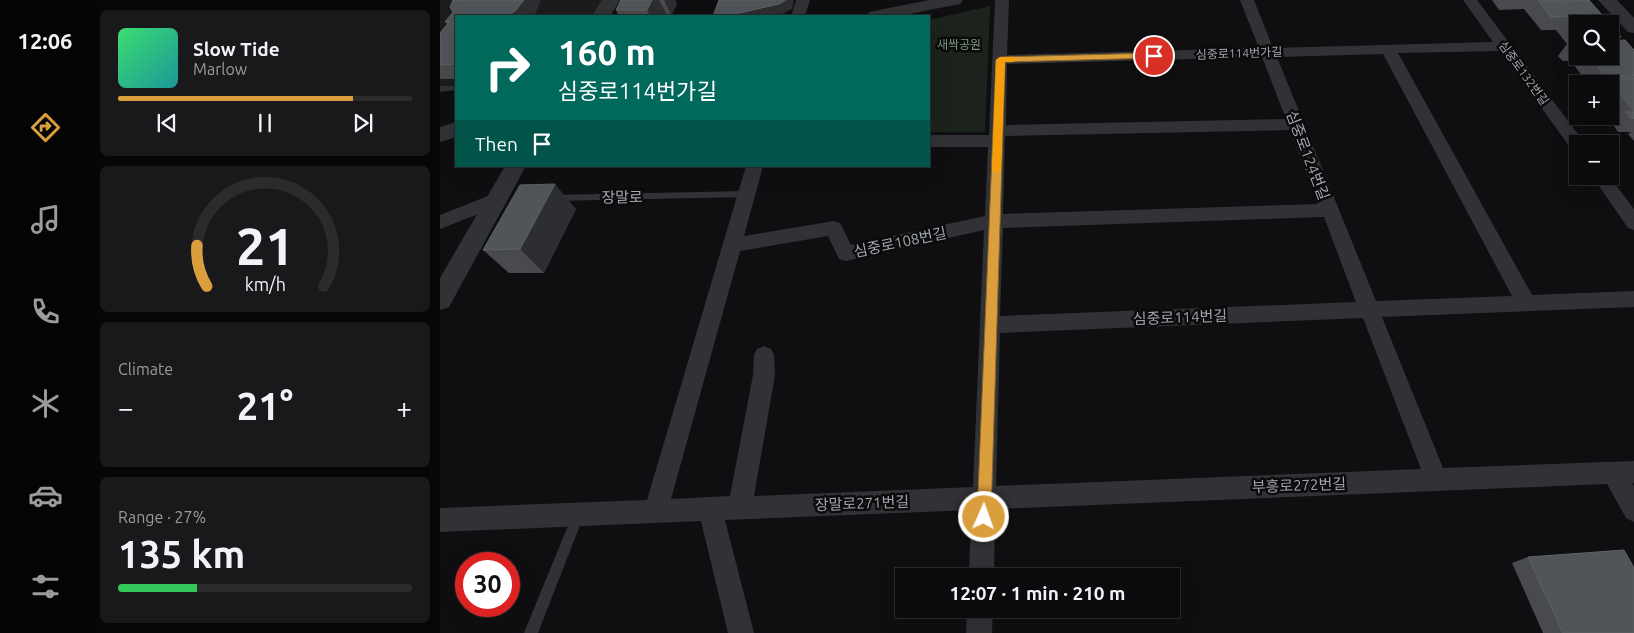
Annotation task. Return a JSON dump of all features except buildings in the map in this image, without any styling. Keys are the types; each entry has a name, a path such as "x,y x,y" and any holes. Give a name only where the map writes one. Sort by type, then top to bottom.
{"street":[{"path":"602,15 611,0"},
{"path":"798,15 803,0"},
{"path":"879,15 919,4 954,0"},
{"path":"981,568 1002,0"},
{"name":"심중로124번길","path":"1248,0 1436,479"},
{"name":"심중로132번길","path":"1470,0 1570,135"},
{"path":"1607,0 1634,28"},
{"name":"심중로114번가길","path":"1000,60 1504,46"},
{"path":"1388,50 1526,303"},
{"path":"930,141 998,136 1296,124"},
{"path":"440,135 455,129"},
{"path":"440,300 503,199 516,167"},
{"path":"656,511 755,167"},
{"path":"1607,185 1634,223"},
{"path":"440,222 503,199"},
{"path":"995,221 1330,210"},
{"name":"심중로108번길","path":"732,245 834,228 846,254 995,221"},
{"path":"1370,310 1634,299"},
{"name":"심중로114번길","path":"991,325 1370,310"},
{"path":"740,508 764,376 764,355"},
{"name":"부흥로272번길","path":"985,498 1623,472 1634,510"},
{"name":"장말로271번길","path":"440,520 985,498"},
{"path":"710,509 741,633"},
{"path":"978,633 979,618"}],"lane":[{"path":"440,89 455,88"},
{"name":"장말로","path":"548,198 746,194"},
{"path":"532,633 578,514"}],"shaded area":[{"path":"440,0 611,0 602,15 455,15 455,88 440,89"}],"green space":[{"name":"새싹공원","path":"990,6 985,132 930,132 930,20"}],"slow traffic":[{"path":"997,170 1000,60 1013,60"}],"route":[{"path":"984,517 1000,60 1154,56"}]}
